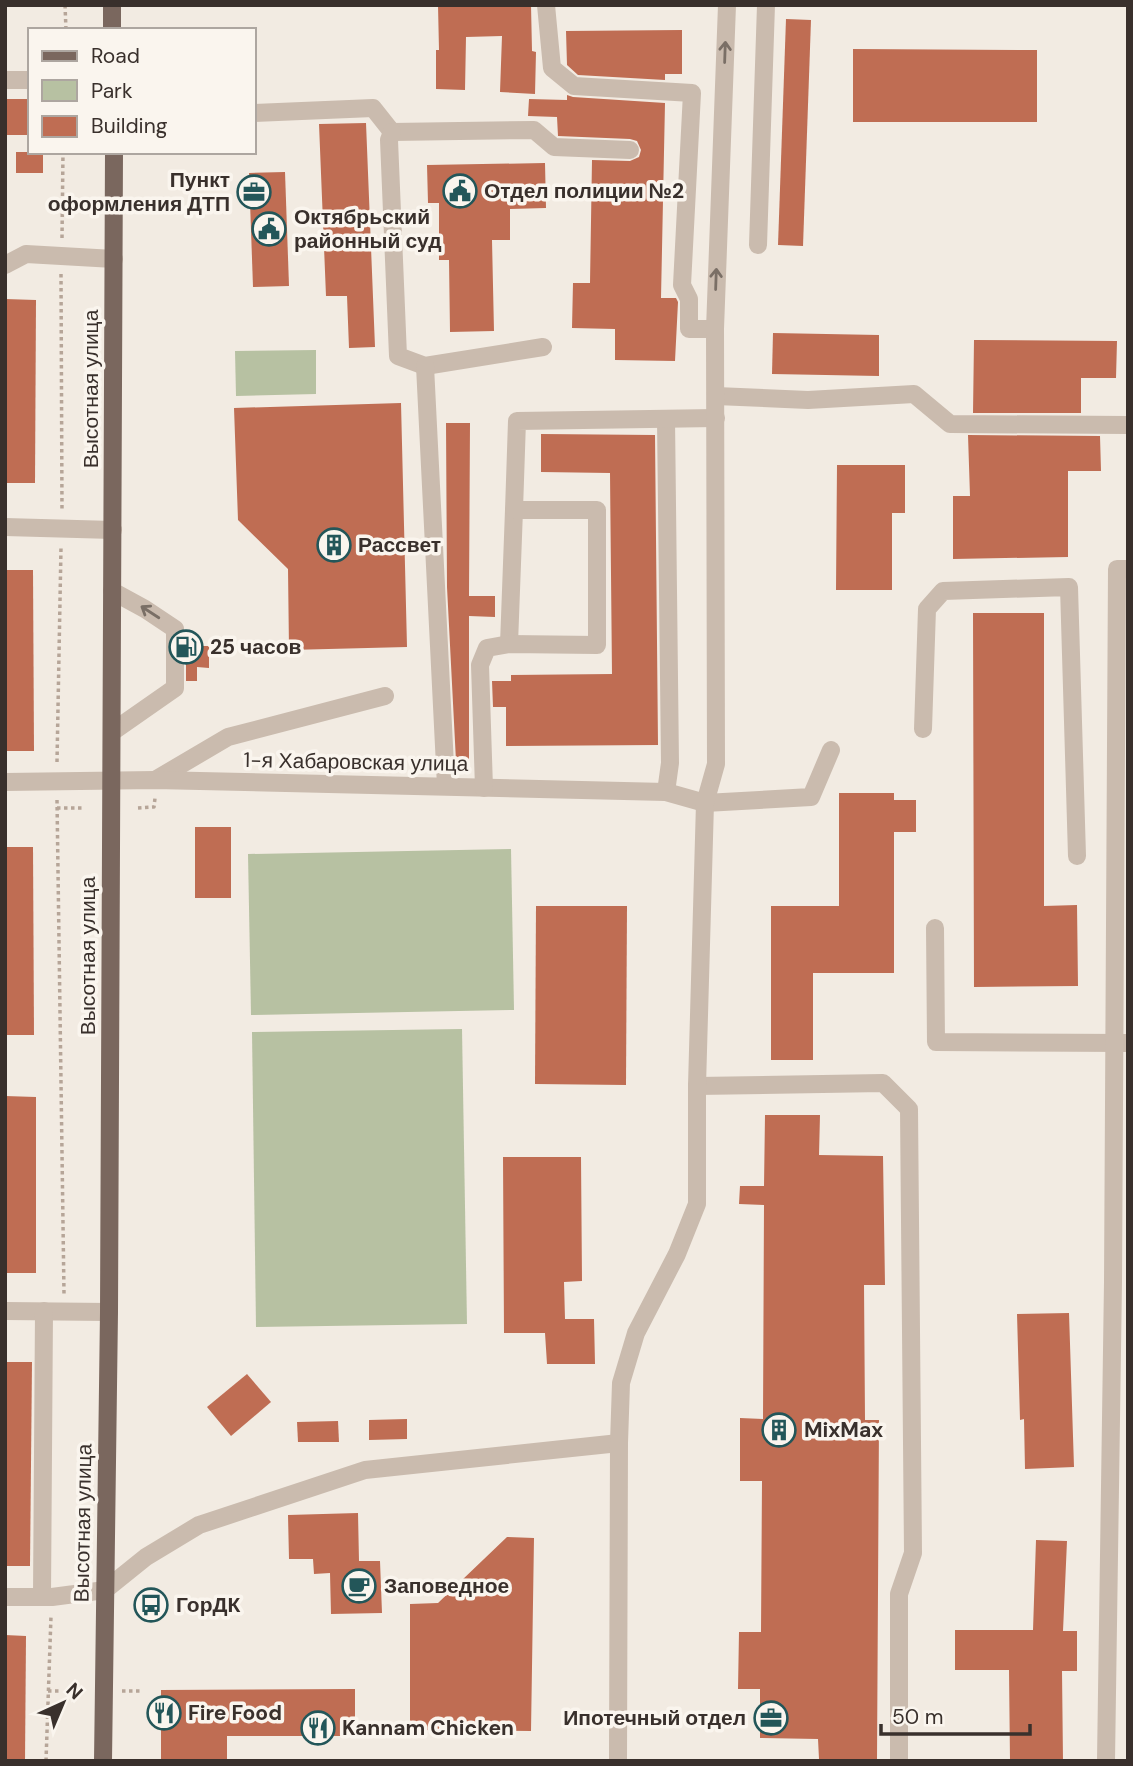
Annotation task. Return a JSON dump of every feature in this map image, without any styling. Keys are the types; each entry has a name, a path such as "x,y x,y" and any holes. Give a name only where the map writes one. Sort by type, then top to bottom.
{"main road":[{"path":"112,5 112,28"},
{"name":"Высотная улица","path":"103,1761 109,1312 114,154"}],"street":[{"path":"546,5 552,68 574,86 692,93 682,285 689,299 689,329 715,329"},
{"path":"618,1761 621,1383 636,1333 677,1254 697,1204 697,1086 705,803 716,764 715,329 727,5"},
{"path":"758,245 766,5"},
{"path":"5,80 28,80"},
{"path":"256,113 373,108 393,132"},
{"path":"393,132 534,130 554,147 630,150"},
{"path":"393,132 388,140 398,356 425,366 543,347"},
{"path":"5,265 26,254 114,259"},
{"path":"425,366 446,786"},
{"path":"716,396 808,400 914,394 950,424 1128,425"},
{"path":"509,644 517,421 716,418"},
{"path":"666,419 670,763 666,792"},
{"path":"484,788 480,665 487,648 509,644 597,645 597,510 514,510"},
{"path":"5,527 113,530"},
{"path":"1106,1761 1113,1282 1120,1043 1117,569 1128,569"},
{"path":"923,729 927,609 943,591 1069,587 1077,856"},
{"path":"112,732 175,688 174,628 113,591"},
{"path":"155,789 228,737 384,696"},
{"name":"1-я Хабаровская улица","path":"5,782 111,782 155,789 446,786 666,792 705,803 811,797 831,750"},
{"path":"935,928 936,1042 1120,1043"},
{"path":"697,1086 883,1083 909,1109 914,1553 899,1594 899,1761"},
{"path":"5,1311 109,1312"},
{"path":"44,1311 47,1596"},
{"path":"5,1597 105,1590 146,1557 199,1525 365,1470 619,1443"}],"path":[{"path":"65,5 66,28"},
{"path":"164,5 210,5"},
{"path":"57,762 62,530 63,154"},
{"path":"138,808 154,807 155,789"},
{"path":"57,800 65,1311"},
{"path":"57,808 83,808"},
{"path":"46,1761 47,1596"},
{"path":"48,1691 59,1691"},
{"path":"122,1691 143,1691"}],"green space":[{"path":"316,350 316,394 236,396 235,351"},
{"path":"511,849 514,1010 251,1015 248,854"},
{"path":"462,1029 467,1324 256,1327 252,1032"}],"building":[{"path":"438,5 531,5 532,51 536,52 535,94 500,92 502,36 466,37 465,90 436,89"},
{"path":"786,19 811,20 803,246 778,245"},
{"path":"682,30 682,74 665,74 665,80 578,75 567,65 566,31"},
{"path":"853,49 1037,50 1037,122 853,122"},
{"path":"567,95 665,103 661,298 676,298 678,302 675,361 615,360 615,329 572,328 573,283 590,283 592,160 630,161 639,157 641,150 637,141 630,139 558,136 557,117 528,116 529,99 567,100"},
{"path":"5,99 28,99 28,135 5,135"},
{"path":"366,123 375,347 349,348 347,296 326,296 319,124"},
{"path":"16,152 43,154 43,173 16,173"},
{"path":"545,163 546,208 510,209 510,240 492,240 494,331 450,332 449,260 439,260 439,203 428,203 427,165"},
{"name":"Октябрьский районный суд","path":"285,172 289,286 253,287 249,173"},
{"path":"5,299 36,300 35,483 5,483"},
{"path":"773,333 879,335 879,376 772,374"},
{"path":"974,340 1117,341 1116,378 1081,378 1081,413 973,413"},
{"name":"Рассвет","path":"401,403 407,647 289,650 288,569 238,520 234,408"},
{"path":"446,423 470,423 469,596 495,596 495,617 469,616 469,760 456,761 447,587"},
{"path":"541,434 655,435 658,745 506,746 506,707 493,707 492,681 511,681 511,675 612,674 610,473 541,472"},
{"path":"968,435 1100,436 1101,471 1068,471 1068,557 953,559 953,496 970,496"},
{"path":"837,465 905,465 905,513 892,513 892,590 836,590"},
{"path":"5,570 33,570 34,751 5,751"},
{"path":"973,613 1044,613 1044,906 1077,905 1078,986 974,987"},
{"path":"186,635 197,635 197,646 209,646 209,668 197,667 197,681 186,681"},
{"path":"839,793 894,793 894,800 916,800 916,832 894,832 894,973 813,973 813,1060 771,1060 771,906 839,906"},
{"path":"195,827 231,827 231,898 195,898"},
{"path":"5,847 33,847 34,1035 5,1035"},
{"path":"536,906 627,906 626,1085 535,1084"},
{"path":"5,1096 36,1097 36,1273 5,1273"},
{"name":"MixMax","path":"765,1115 820,1115 819,1155 883,1156 885,1285 864,1285 865,1420 879,1420 877,1760 819,1759 818,1739 760,1738 760,1689 738,1689 739,1632 761,1632 762,1481 740,1481 740,1418 763,1419 764,1205 739,1204 740,1186 764,1186"},
{"path":"503,1157 581,1157 582,1281 564,1282 565,1319 594,1319 595,1364 547,1364 545,1333 504,1333"},
{"path":"1069,1313 1074,1467 1025,1469 1024,1419 1020,1420 1017,1314"},
{"path":"5,1362 32,1362 30,1566 5,1566"},
{"path":"247,1374 271,1402 231,1436 207,1407"},
{"path":"407,1419 407,1439 369,1440 369,1420"},
{"path":"338,1421 339,1442 298,1442 297,1422"},
{"path":"358,1513 359,1561 380,1561 382,1613 331,1614 330,1573 314,1574 313,1559 289,1559 288,1515"},
{"path":"507,1537 534,1538 531,1731 410,1730 410,1604 438,1603"},
{"path":"1036,1540 1067,1541 1063,1631 1077,1631 1077,1671 1062,1671 1063,1761 1010,1761 1009,1670 955,1670 955,1630 1033,1630"},
{"path":"5,1635 26,1636 25,1761 5,1761"},
{"path":"355,1689 355,1736 227,1736 227,1761 161,1760 161,1690"}],"place":[{"name":"Отдел полиции №2","path":"460,191"},
{"name":"Пункт оформления ДТП","path":"254,192"},
{"name":"Октябрьский районный суд","path":"269,229"},
{"name":"Рассвет","path":"334,545"},
{"name":"25 часов","path":"186,647"},
{"name":"MixMax","path":"779,1430"},
{"name":"Заповедное","path":"359,1586"},
{"name":"ГорДК","path":"151,1605"},
{"name":"Fire Food","path":"164,1713"},
{"name":"Ипотечный отдел","path":"771,1718"},
{"name":"Kannam Chicken","path":"318,1728"}]}
